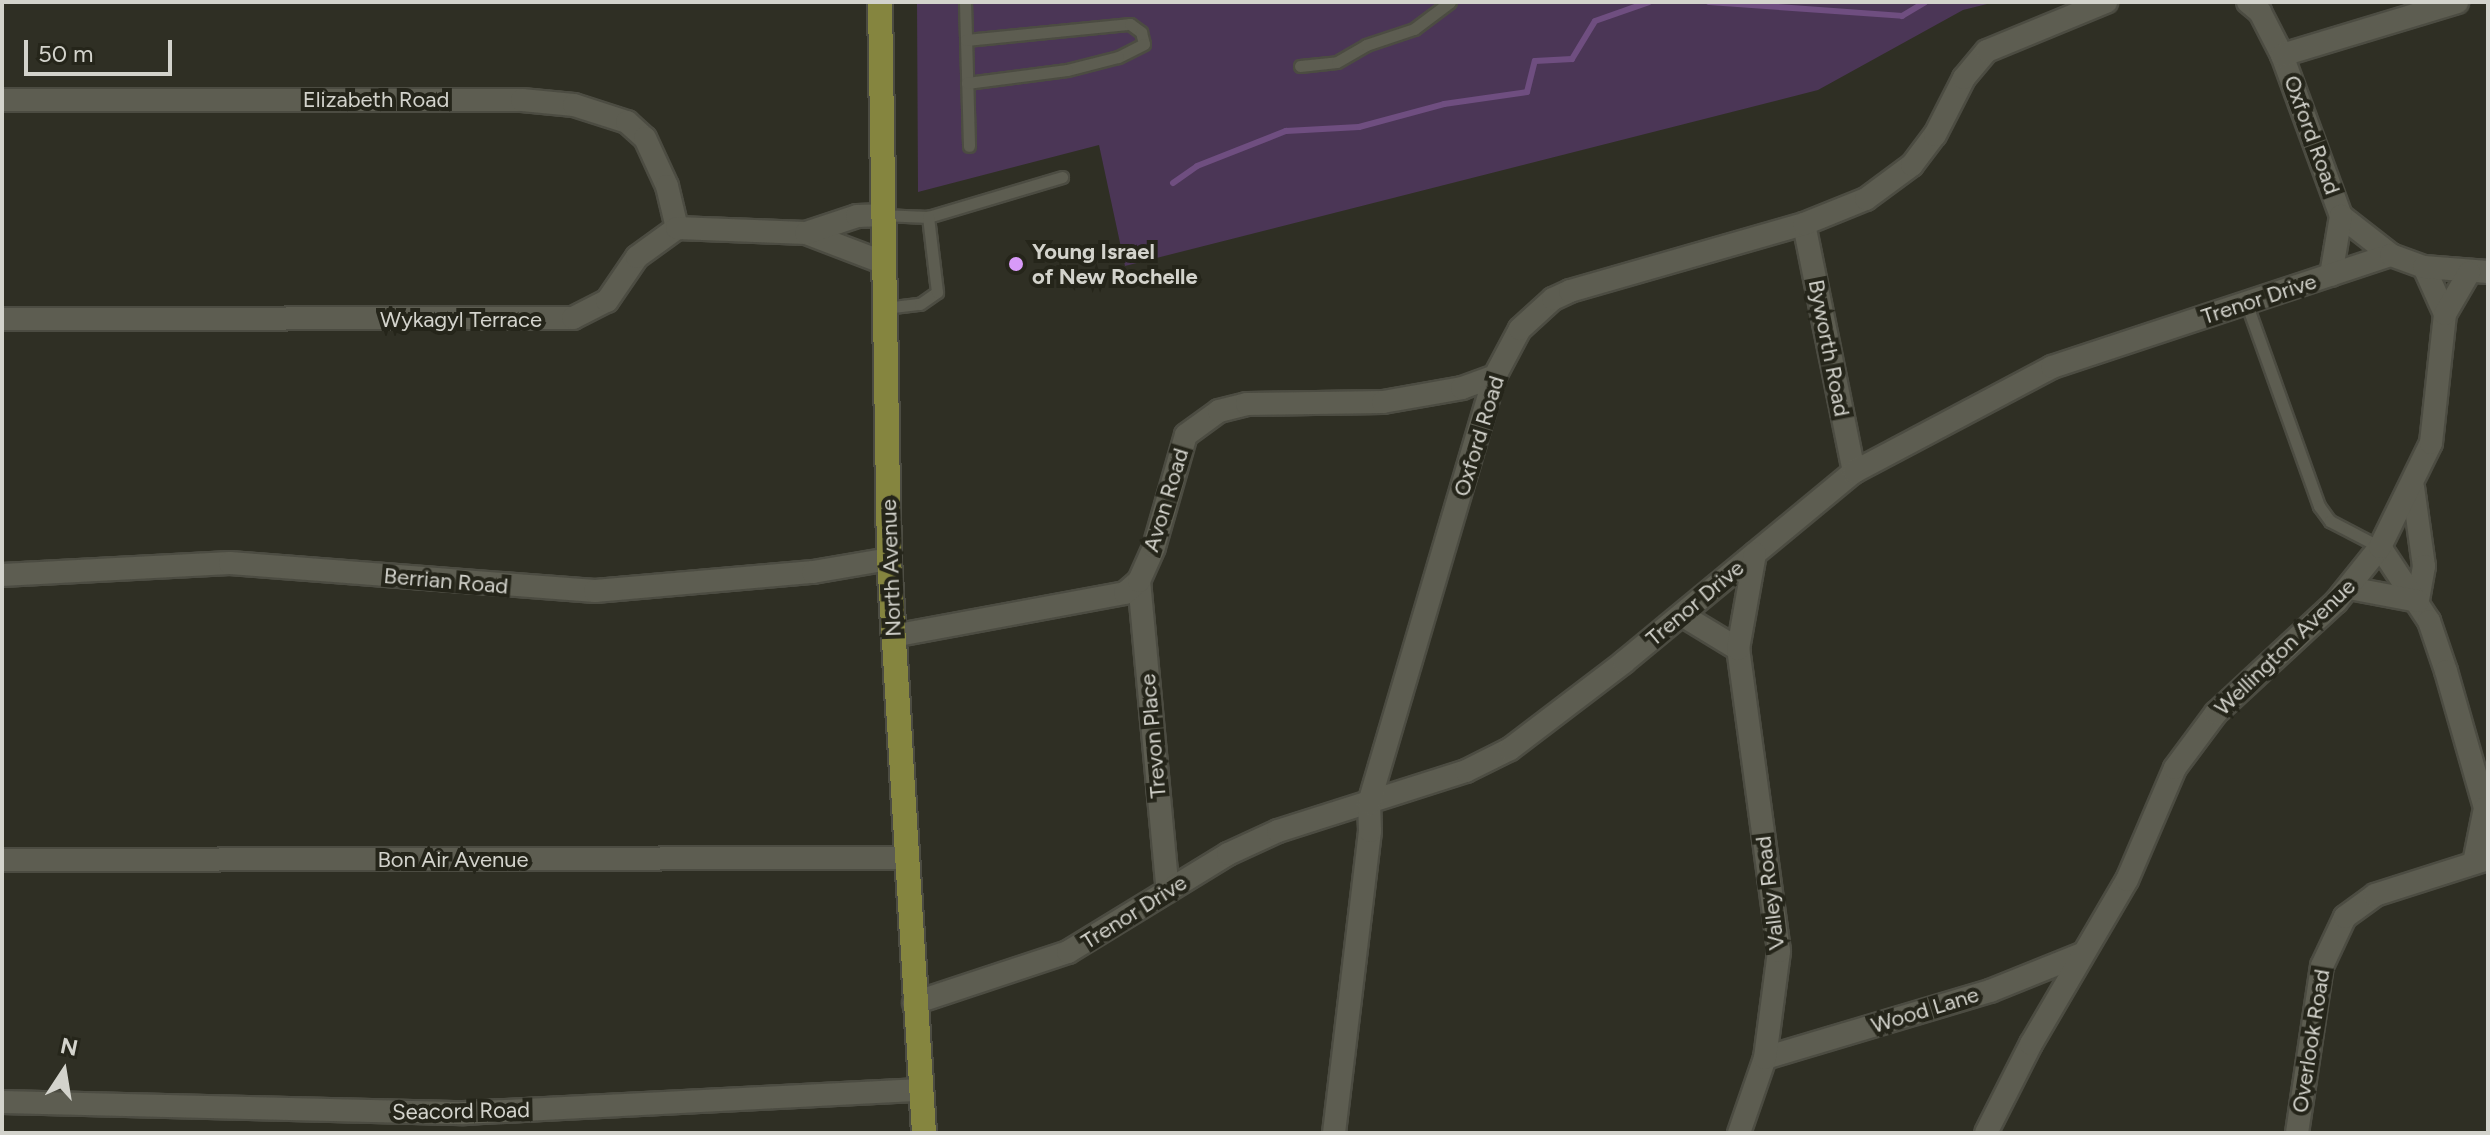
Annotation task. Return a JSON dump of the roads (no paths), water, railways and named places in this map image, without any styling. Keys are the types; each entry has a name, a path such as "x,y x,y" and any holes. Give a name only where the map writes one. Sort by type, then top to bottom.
{"main road":[{"name":"North Avenue","path":"880,2 880,215 885,309 889,559 903,858 924,1133"}],"street":[{"name":"Oxford Road","path":"1334,1133 1369,803 1495,376 1520,329 1553,299 1804,224 1866,199 1912,165 1935,135 1964,78 1987,51 2106,2"},
{"name":"Oxford Road","path":"2248,2 2260,12 2282,55 2341,216 2331,275"},
{"name":"Oxford Road","path":"2282,55 2457,2"},
{"name":"Elizabeth Road","path":"2,100 522,100 574,105 627,122 645,138 667,186 677,228"},
{"path":"806,233 857,216 880,215"},
{"name":"Oxford Road","path":"2341,216 2391,255"},
{"name":"Byworth Road","path":"1804,224 1854,472"},
{"path":"677,228 806,233 882,262"},
{"name":"Wykagyl Terrace","path":"2,319 573,318 607,301 637,257 677,228"},
{"path":"2391,255 2424,267 2478,273"},
{"name":"Trenor Drive","path":"914,1003 1068,952 1168,891 1278,831 1466,771 1510,749 1682,615 1854,472 2052,367 2391,255"},
{"name":"Wellington Avenue","path":"1986,1133 2082,954 2127,880 2175,768 2216,713 2349,588 2380,547 2413,487 2436,419 2445,314 2424,267"},
{"name":"Wellington Avenue","path":"2445,314 2478,273"},
{"name":"Avon Road","path":"893,636 1113,598 1139,581 1154,547 1186,435 1219,411 1247,404 1383,402 1462,388 1495,376"},
{"path":"2413,487 2424,566 2418,601"},
{"path":"2380,547 2418,601 2446,671 2487,809 2481,861"},
{"name":"Valley Road","path":"1739,1133 1765,1058 1779,951 1738,649 1755,554"},
{"name":"Berrian Road","path":"2,575 230,563 595,591 813,572 889,559"},
{"name":"Trevon Place","path":"1139,581 1168,891"},
{"path":"2349,588 2418,601"},
{"path":"1682,615 1738,649"},
{"name":"Bon Air Avenue","path":"2,860 903,858"},
{"name":"Overlook Road","path":"2297,1133 2322,966 2345,917 2375,895 2481,861"},
{"name":"Wood Lane","path":"1765,1058 1990,991 2082,954"},
{"name":"Seacord Road","path":"2,1102 464,1113 920,1090"}],"lane":[{"path":"965,2 969,146"},
{"path":"1300,66 1337,62 1366,45 1414,29 1450,2"},
{"path":"966,40 1130,24 1141,32 1144,44 1118,57 1067,70 967,83"},
{"path":"880,215 928,217 1062,177"},
{"path":"885,309 920,304 937,292 928,217"},
{"path":"2247,305 2319,506 2330,521 2380,547"}],"waterway":[{"path":"1173,183 1197,166 1286,131 1359,127 1444,104 1527,92 1535,61 1572,59 1595,21 1649,2"},
{"path":"1709,2 1902,16 1925,2"}],"place":[{"name":"Young Israel of New Rochelle","path":"1016,264"}]}
